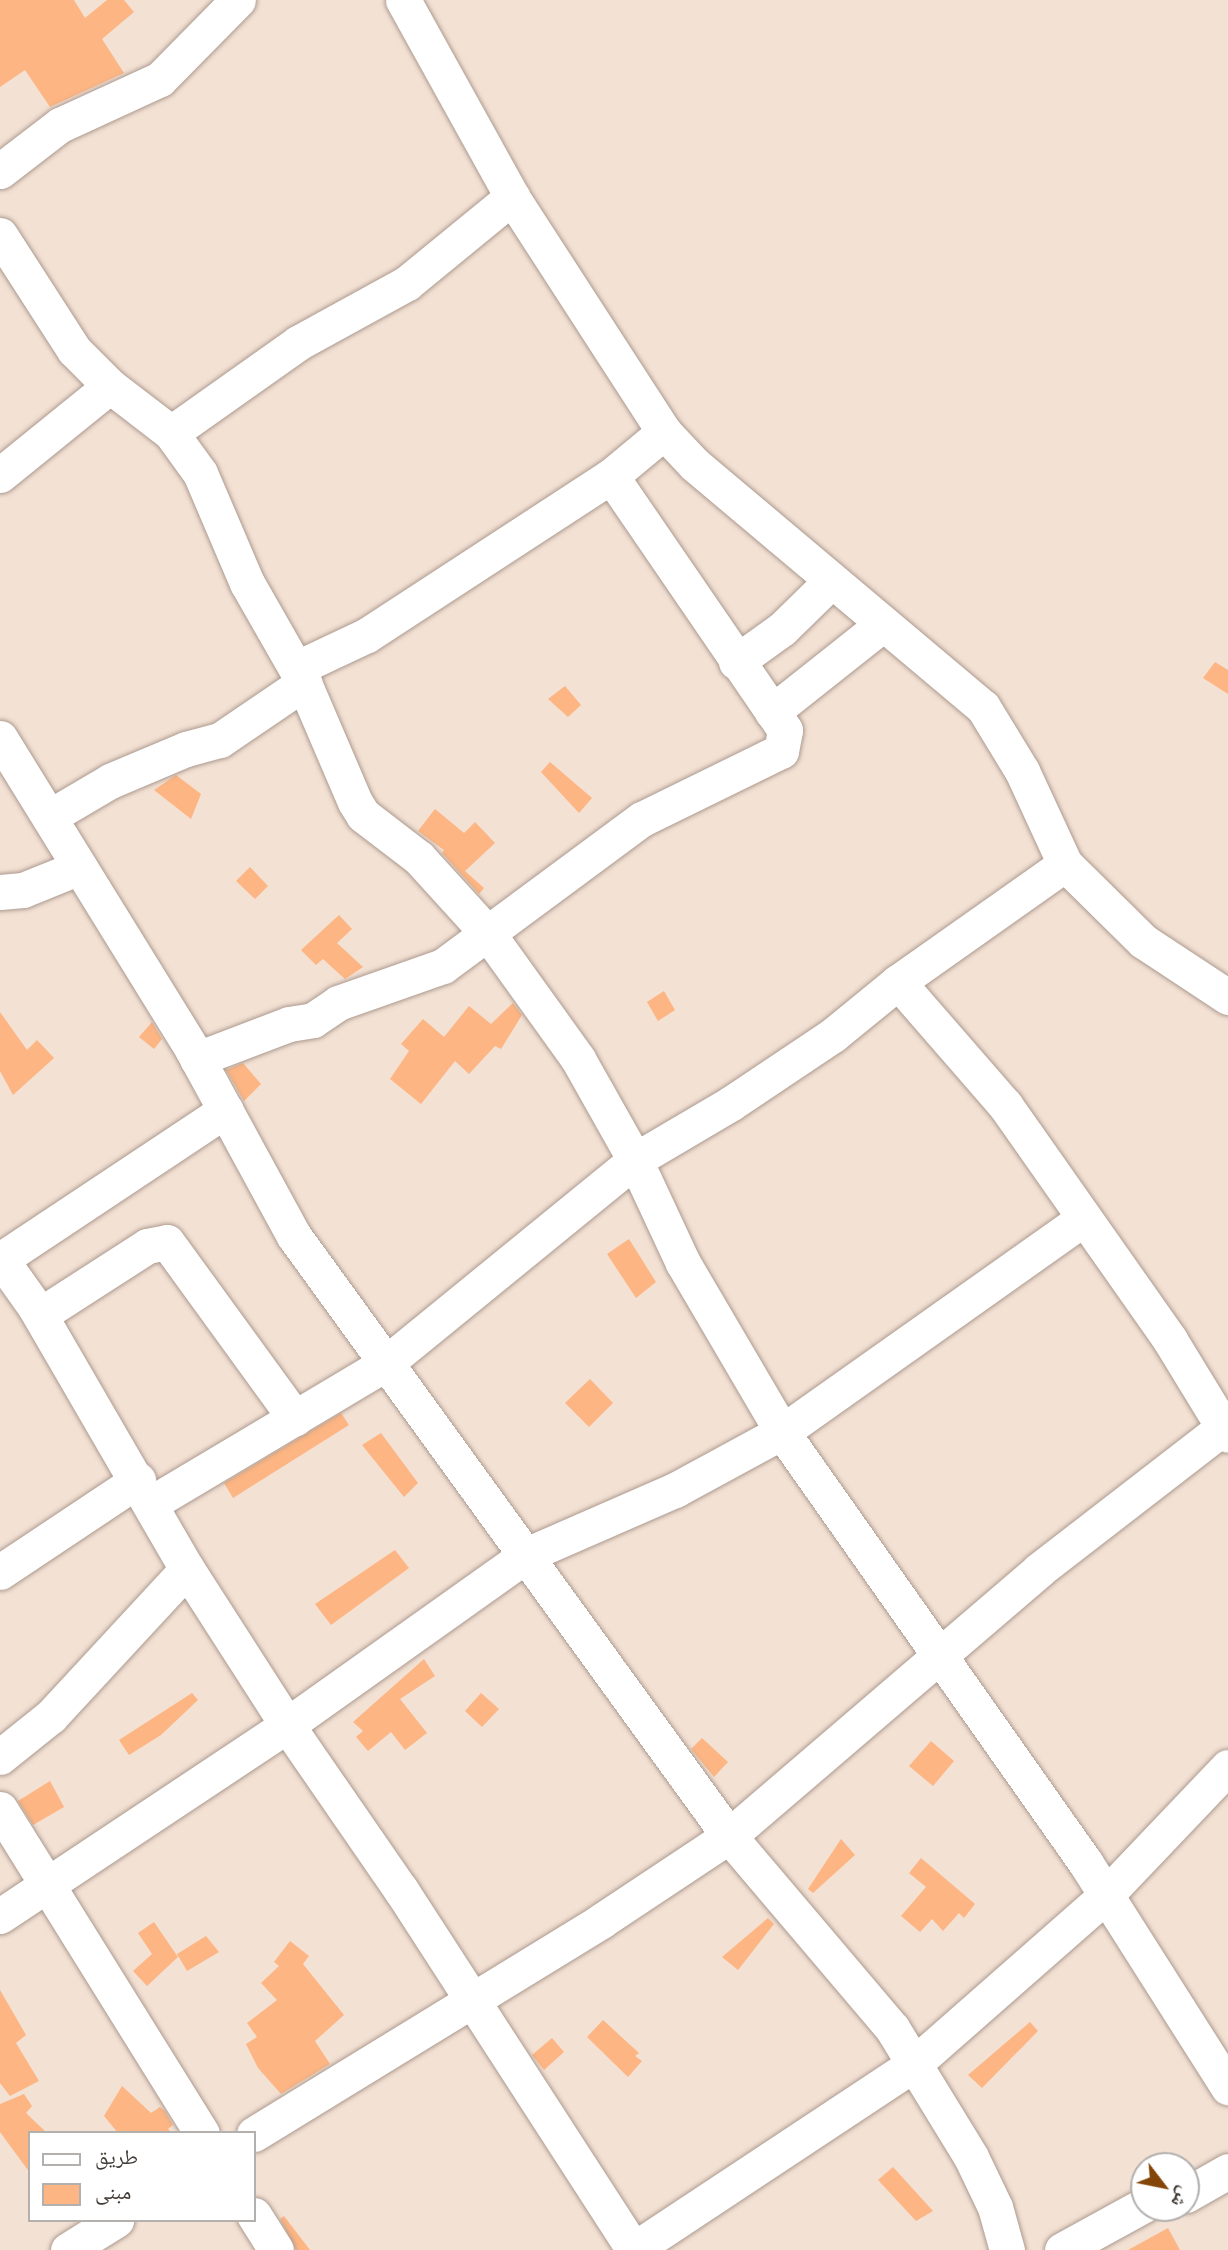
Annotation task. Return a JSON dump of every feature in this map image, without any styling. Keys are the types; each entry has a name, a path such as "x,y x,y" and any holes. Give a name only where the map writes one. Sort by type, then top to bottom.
{"street":[{"path":"0,171 60,125 160,79 238,0"},
{"path":"403,0 512,197 664,432 694,464 983,708 1023,771 1065,864 1143,941 1228,997"},
{"path":"171,433 298,344 407,283 512,197"},
{"path":"0,235 47,316 110,386 171,433 200,473 247,583 301,675 363,815 418,858 489,935 578,1059 635,1160 683,1263 782,1432 1105,1896 1228,2087"},
{"path":"0,475 110,386"},
{"path":"49,817 110,780 186,749 220,740 301,675 611,476 664,432"},
{"path":"197,1059 289,1024 313,1020 338,1003 443,966 489,935 642,819 781,751 785,730 611,476"},
{"path":"736,662 782,629 831,581"},
{"path":"772,712 883,624"},
{"path":"0,737 197,1059 294,1236 729,1836 892,2028 971,2157 995,2207 1007,2250"},
{"path":"0,1572 144,1492 295,1418 385,1364 635,1160 833,1035 898,982 1065,864"},
{"path":"0,892 23,890 80,867"},
{"path":"256,2133 601,1922 729,1836 939,1660 1039,1570 1226,1431 1170,1340 1005,1105 898,982"},
{"path":"226,1110 0,1259 40,1315 187,1569 287,1726 472,1999 634,2250 914,2064 1105,1896 1228,1767"},
{"path":"0,1916 287,1726 526,1555 675,1490 782,1432 1083,1219"},
{"path":"40,1315 147,1246 167,1242 295,1418"},
{"path":"0,1757 51,1716 187,1569"},
{"path":"0,1809 200,2131"},
{"path":"1200,2187 1228,2171"},
{"path":"1062,2250 1130,2213"},
{"path":"256,2218 276,2250"},
{"path":"68,2250 113,2222"}],"building":[{"path":"0,0 74,0 85,18 107,0 124,0 134,12 102,39 124,73 50,107 25,70 0,87"},
{"path":"1215,662 1228,670 1228,694 1203,678"},
{"path":"565,686 581,705 568,717 548,699"},
{"path":"550,762 592,798 579,813 541,772"},
{"path":"176,775 201,794 191,819 154,790"},
{"path":"435,809 464,833 475,822 495,843 465,871 484,888 479,894 442,853 444,850 418,831"},
{"path":"250,867 268,886 255,899 236,881"},
{"path":"339,915 352,929 337,943 363,967 345,979 323,959 316,965 301,950"},
{"path":"664,991 675,1010 658,1021 647,1002"},
{"path":"513,1003 522,1015 501,1049 495,1046 469,1074 455,1061 421,1104 390,1079 409,1051 401,1044 423,1019 444,1037 469,1006 491,1024"},
{"path":"0,1012 27,1050 37,1040 54,1058 13,1095 0,1071"},
{"path":"152,1022 162,1039 154,1049 139,1037"},
{"path":"243,1063 261,1084 244,1101 226,1070"},
{"path":"629,1239 656,1282 636,1298 607,1254"},
{"path":"590,1379 613,1403 589,1427 565,1403"},
{"path":"341,1413 349,1425 233,1498 224,1483"},
{"path":"381,1433 418,1483 404,1497 362,1445"},
{"path":"395,1550 409,1568 331,1625 315,1604"},
{"path":"424,1659 435,1676 400,1699 427,1733 405,1750 391,1732 368,1751 356,1737 363,1731 353,1722"},
{"path":"192,1693 198,1700 161,1735 129,1755 119,1740"},
{"path":"481,1693 499,1709 482,1727 465,1711"},
{"path":"702,1738 728,1762 714,1777 691,1749"},
{"path":"931,1741 954,1761 933,1786 909,1766"},
{"path":"50,1781 64,1807 33,1825 18,1801"},
{"path":"841,1839 855,1855 813,1893 808,1889"},
{"path":"921,1858 975,1904 964,1918 959,1913 943,1931 932,1919 920,1932 901,1916 926,1887 909,1873"},
{"path":"768,1918 774,1924 738,1970 722,1957"},
{"path":"154,1922 178,1957 147,1986 133,1971 152,1954 138,1933"},
{"path":"206,1936 219,1952 187,1971 177,1954"},
{"path":"290,1941 309,1956 303,1964 344,2015 315,2041 330,2064 281,2094 258,2068 246,2044 257,2037 247,2023 277,2000 261,1983 279,1966 274,1962"},
{"path":"0,1990 26,2035 16,2043 39,2081 10,2096 0,2083"},
{"path":"603,2020 639,2053 635,2056 642,2061 628,2077 587,2037"},
{"path":"1030,2022 1038,2031 982,2088 968,2075"},
{"path":"552,2038 564,2052 544,2070 532,2055"},
{"path":"122,2086 151,2113 160,2107 173,2125 168,2129 170,2131 116,2131 104,2116"},
{"path":"24,2094 32,2106 26,2113 45,2131 28,2131 28,2170 0,2132 0,2104"},
{"path":"893,2167 933,2211 916,2221 878,2180"},
{"path":"284,2216 310,2250 296,2250 280,2219"},
{"path":"1168,2228 1180,2250 1128,2250"}]}
